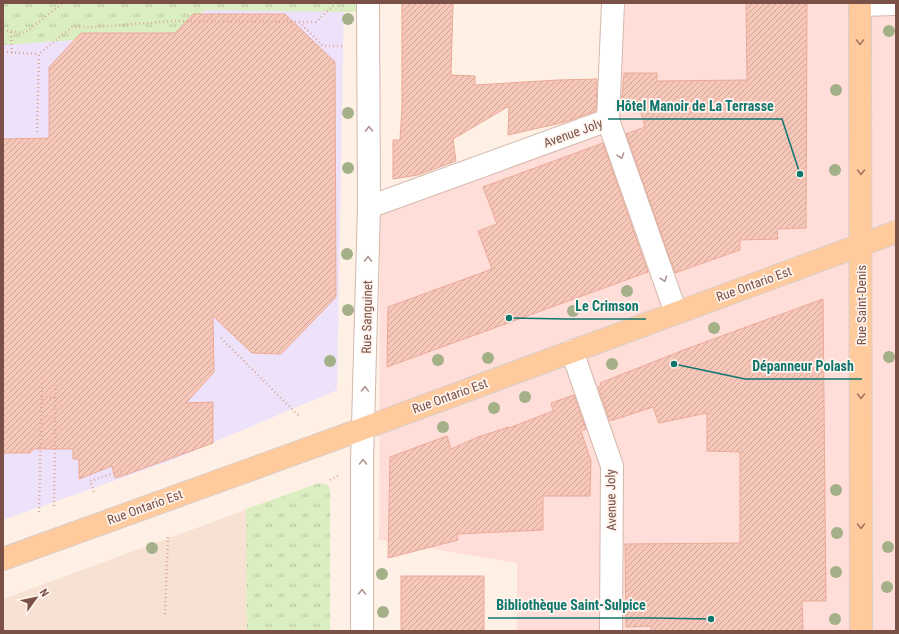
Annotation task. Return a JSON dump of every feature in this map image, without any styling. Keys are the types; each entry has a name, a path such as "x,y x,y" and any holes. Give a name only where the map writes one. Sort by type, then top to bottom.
{"main road":[{"name":"Rue Saint-Denis","path":"860,4 861,631"},
{"name":"Rue Ontario Est","path":"3,559 896,232"}],"street":[{"name":"Rue Sanguinet","path":"362,631 363,428 369,207 368,3"},
{"path":"608,120 613,3"},
{"path":"860,4 896,4"},
{"name":"Avenue Joly","path":"369,207 608,120 676,313"},
{"name":"Avenue Joly","path":"572,351 612,466 611,631"}],"path":[{"path":"3,30 11,32 26,32 63,3"},
{"path":"3,52 12,54 39,54 72,27 98,27 171,21 316,22 336,3"},
{"path":"299,22 323,46 347,46"},
{"path":"11,32 12,54"},
{"path":"37,132 39,54"},
{"path":"221,338 299,416"},
{"path":"39,512 42,382"},
{"path":"54,506 56,383"},
{"path":"42,397 56,398"},
{"path":"94,492 90,481 123,470"},
{"path":"330,480 338,475"},
{"path":"165,614 168,534"}],"shaded area":[{"path":"3,3 344,3 337,390 170,461 3,520"},
{"path":"623,3 896,3 896,631 517,631 517,563 379,540 380,213 614,124"},
{"path":"319,483 328,485 330,489 330,631 3,631 3,599"}],"green space":[{"path":"3,3 357,3 358,12 205,10 176,33 3,45"},
{"path":"319,483 328,485 330,489 330,631 247,631 246,509"}],"building":[{"path":"402,3 453,3 451,75 475,76 475,85 597,79 596,111 565,122 508,135 509,106 453,139 456,161 418,175 393,179 393,140 400,140 402,107"},
{"path":"746,3 807,3 806,228 777,229 778,239 740,240 740,250 675,273 626,134 645,127 639,106 621,110 624,73 657,73 657,81 747,80"},
{"path":"193,14 285,14 335,62 336,297 281,354 252,353 213,316 214,372 186,403 213,402 213,443 115,478 112,466 79,479 79,459 73,459 73,449 34,449 30,453 3,453 3,139 49,138 49,67 81,33 175,33"},
{"path":"603,143 648,272 387,367 388,307 492,269 478,231 497,224 483,187"},
{"path":"823,299 826,601 802,601 803,631 651,631 651,626 626,627 625,544 740,543 740,452 707,451 707,413 659,423 653,407 610,421 598,387 601,386 600,383 686,349"},
{"path":"574,395 586,429 581,431 591,461 590,496 543,496 543,530 457,534 458,540 388,558 390,457 447,436 451,449 478,437 509,428 553,411 551,403"},
{"path":"401,576 484,576 484,631 401,631"}],"place":[{"name":"Hôtel Manoir de La Terrasse","path":"800,174"},
{"name":"Le Crimson","path":"509,318"},
{"name":"Dépanneur Polash","path":"674,364"},
{"name":"Bibliothèque Saint-Sulpice","path":"711,619"}]}
